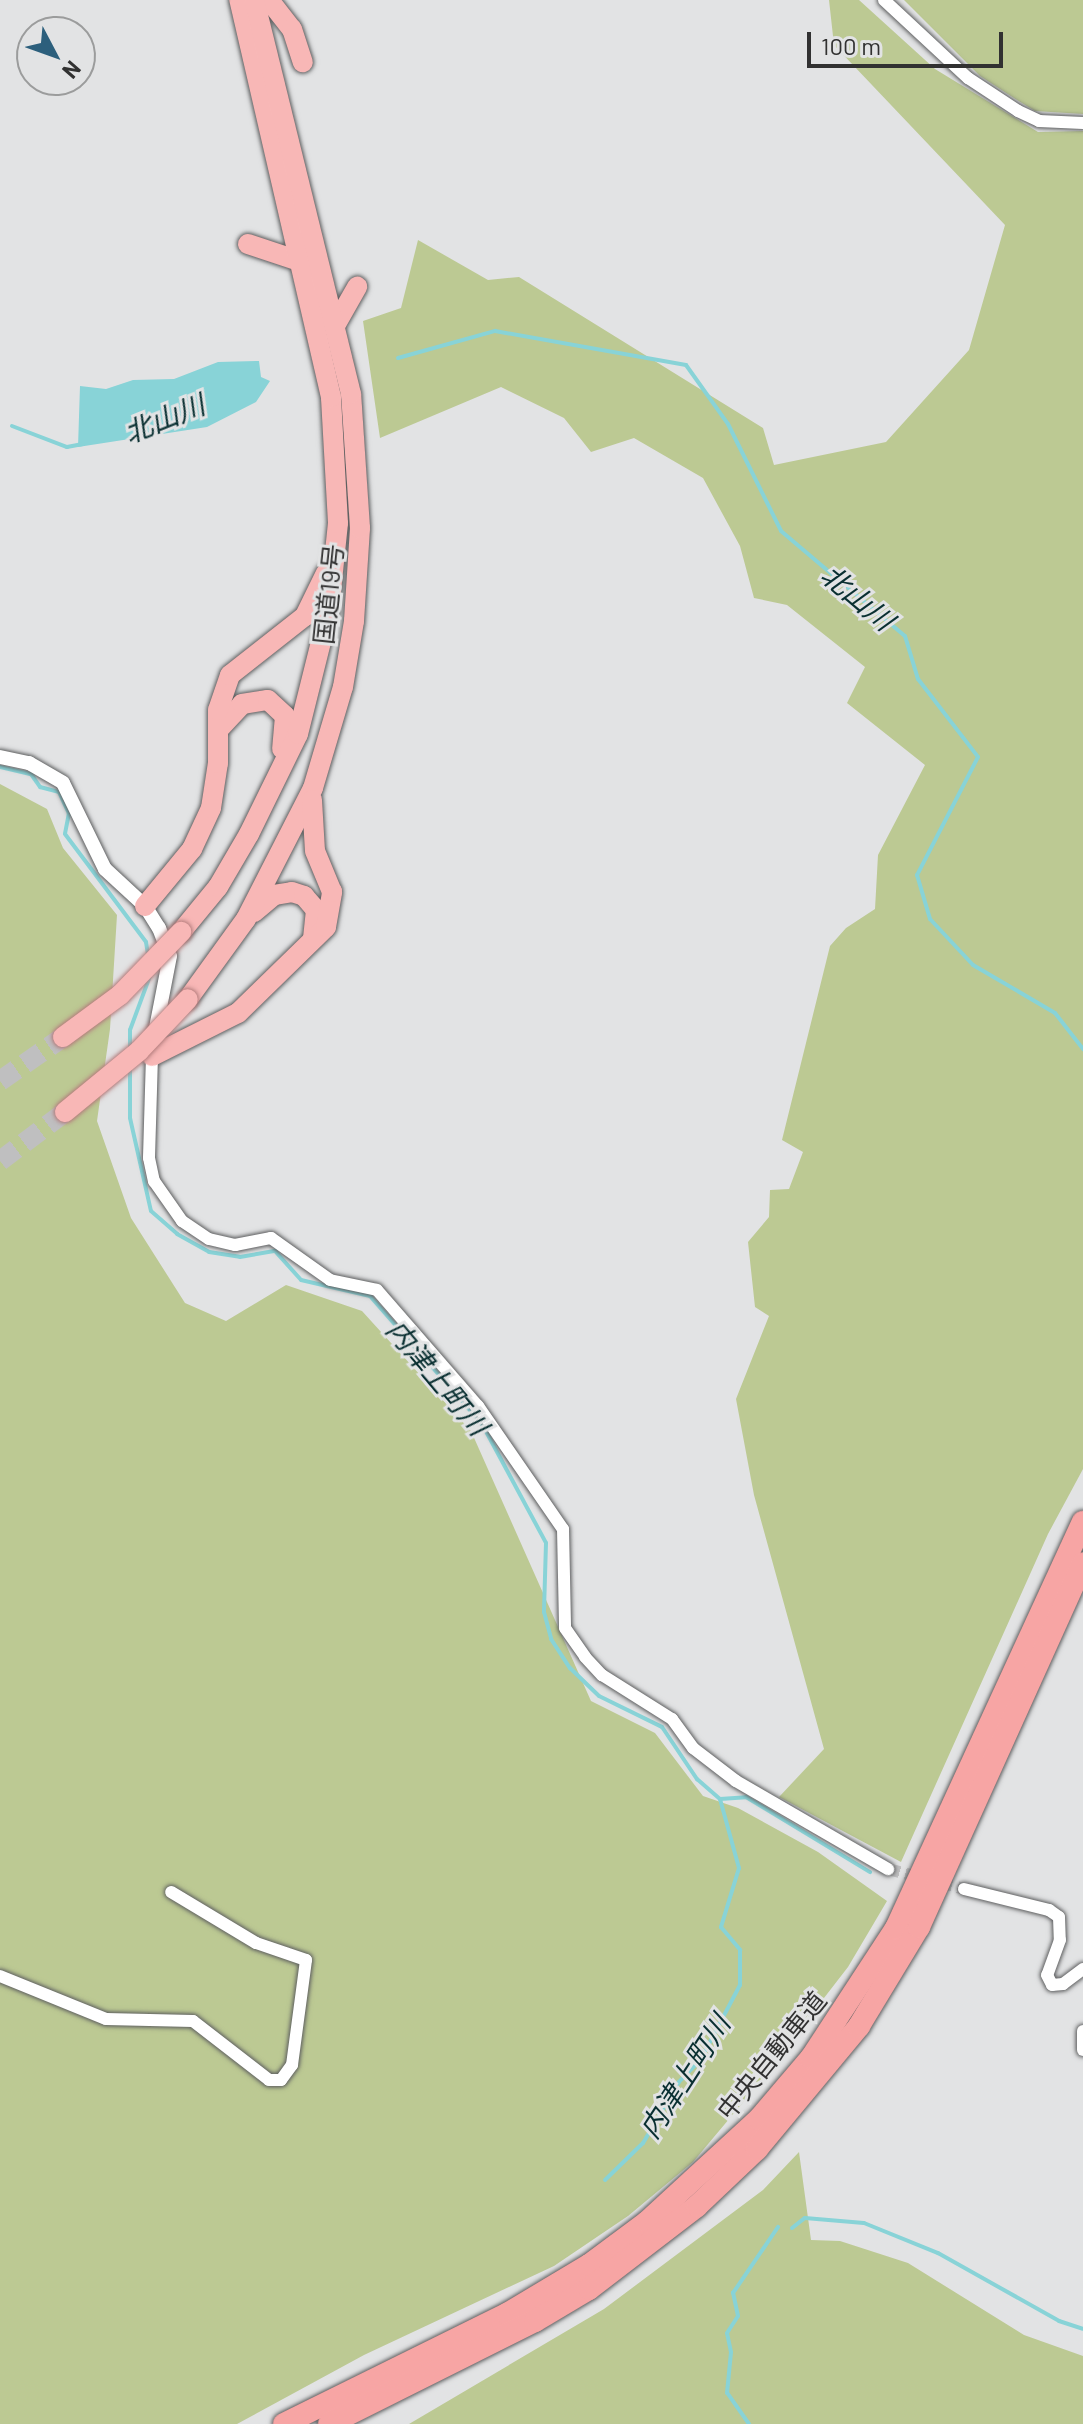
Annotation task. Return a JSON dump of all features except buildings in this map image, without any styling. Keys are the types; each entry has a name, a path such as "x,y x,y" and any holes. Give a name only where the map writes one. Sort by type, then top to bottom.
{"highway":[{"name":"国道19号","path":"63,1037 120,995 181,932 218,887 275,785 315,679 329,610 338,523 331,397 239,0"},
{"name":"国道19号","path":"65,1112 139,1051 188,999 246,919 313,788 343,687 360,528 351,394 254,0"},
{"path":"269,0 292,29 303,62"},
{"path":"248,244 302,262"},
{"path":"336,324 357,287"},
{"path":"145,906 179,867 203,827 217,786 218,710 230,675 305,616 322,588 338,523"},
{"path":"219,729 231,713 254,698 277,706 287,727 275,785"},
{"path":"152,1056 238,1013 311,945 332,908 332,892 315,851 313,788"},
{"path":"246,919 274,895 292,892 304,896 316,910 311,945"},
{"name":"中央自動車道","path":"284,2424 507,2314 589,2265 647,2222 759,2119 811,2058 896,1928 1083,1522"},
{"name":"中央自動車道","path":"329,2424 589,2289 697,2206 757,2149 859,2026 919,1927 1083,1563"}],"street":[{"path":"884,0 968,78 1018,111 1039,121 1083,123"},
{"path":"0,757 29,763 63,783 105,869 145,906 170,956 152,1056 149,1158 154,1181 182,1221 209,1239 235,1245 271,1238 330,1280 377,1290 478,1406 556,1516 563,1529 565,1628 585,1657 602,1675 672,1719 693,1748 736,1781 888,1869"},
{"path":"964,1889 1049,1910 1059,1917 1060,1940 1047,1975 1052,1985 1063,1984 1083,1969"},
{"path":"0,1976 106,2019 193,2021 269,2080 281,2080 292,2065 306,1960 256,1943 171,1892"},
{"path":"1083,2031 1083,2050"}],"green space":[{"path":"829,0 859,0 935,69 1038,132 1083,131 1083,1469 1048,1534 901,1862 779,1797 824,1749 754,1495 736,1399 769,1316 755,1307 748,1242 769,1217 770,1190 789,1189 803,1152 782,1140 830,946 846,928 875,909 878,855 925,765 847,703 865,667 787,605 754,598 740,546 703,478 634,438 591,452 564,418 501,387 380,438 363,321 401,308 418,240 488,280 519,277 763,428 774,465 886,442 969,350 1005,225 834,45"},
{"path":"904,0 1083,0 1083,114 1035,111 1017,100 980,76"},
{"path":"0,784 47,809 63,848 117,915 110,1029 97,1121 131,1218 185,1303 226,1321 286,1285 362,1311 471,1431 591,1701 655,1733 703,1796 738,1808 818,1852 887,1901 848,1967 745,2100 693,2162 628,2216 554,2266 364,2355 237,2424 0,2424"},
{"path":"799,2152 811,2240 840,2241 908,2263 1024,2335 1083,2356 1083,2424 409,2424 604,2309 763,2190"}],"water":[{"path":"259,361 261,377 270,381 256,402 207,427 78,447 80,386 106,389 133,380 174,379 218,362"}],"waterway":[{"name":"北山川","path":"398,358 495,331 686,365 728,424 781,531 905,636 918,679 978,757 917,875 930,919 973,965 1055,1013 1083,1049"},
{"name":"北山川","path":"12,426 67,447 83,444"},
{"name":"内津上町川","path":"0,767 31,774 40,787 59,792 69,813 65,834 146,942 148,955"},
{"name":"内津上町川","path":"130,1050 130,1030 150,976"},
{"name":"内津上町川","path":"130,1067 130,1118 151,1211 177,1234 209,1252 240,1257 275,1251 301,1280 370,1296 482,1424 546,1543 544,1612 551,1639 570,1668 599,1696 662,1727 697,1779 720,1799 739,1868 721,1927 740,1950 740,1985 701,2059 679,2082 643,2143 605,2180"},
{"path":"720,1799 746,1797 870,1872"},
{"path":"792,2228 805,2218 864,2223 938,2253 1059,2321 1083,2329"},
{"path":"749,2424 727,2393 731,2352 727,2333 738,2316 733,2293 778,2227"}],"tunnel":[{"path":"0,1081 63,1037"},
{"path":"0,1161 65,1112"},
{"path":"888,1869 964,1889"}]}
